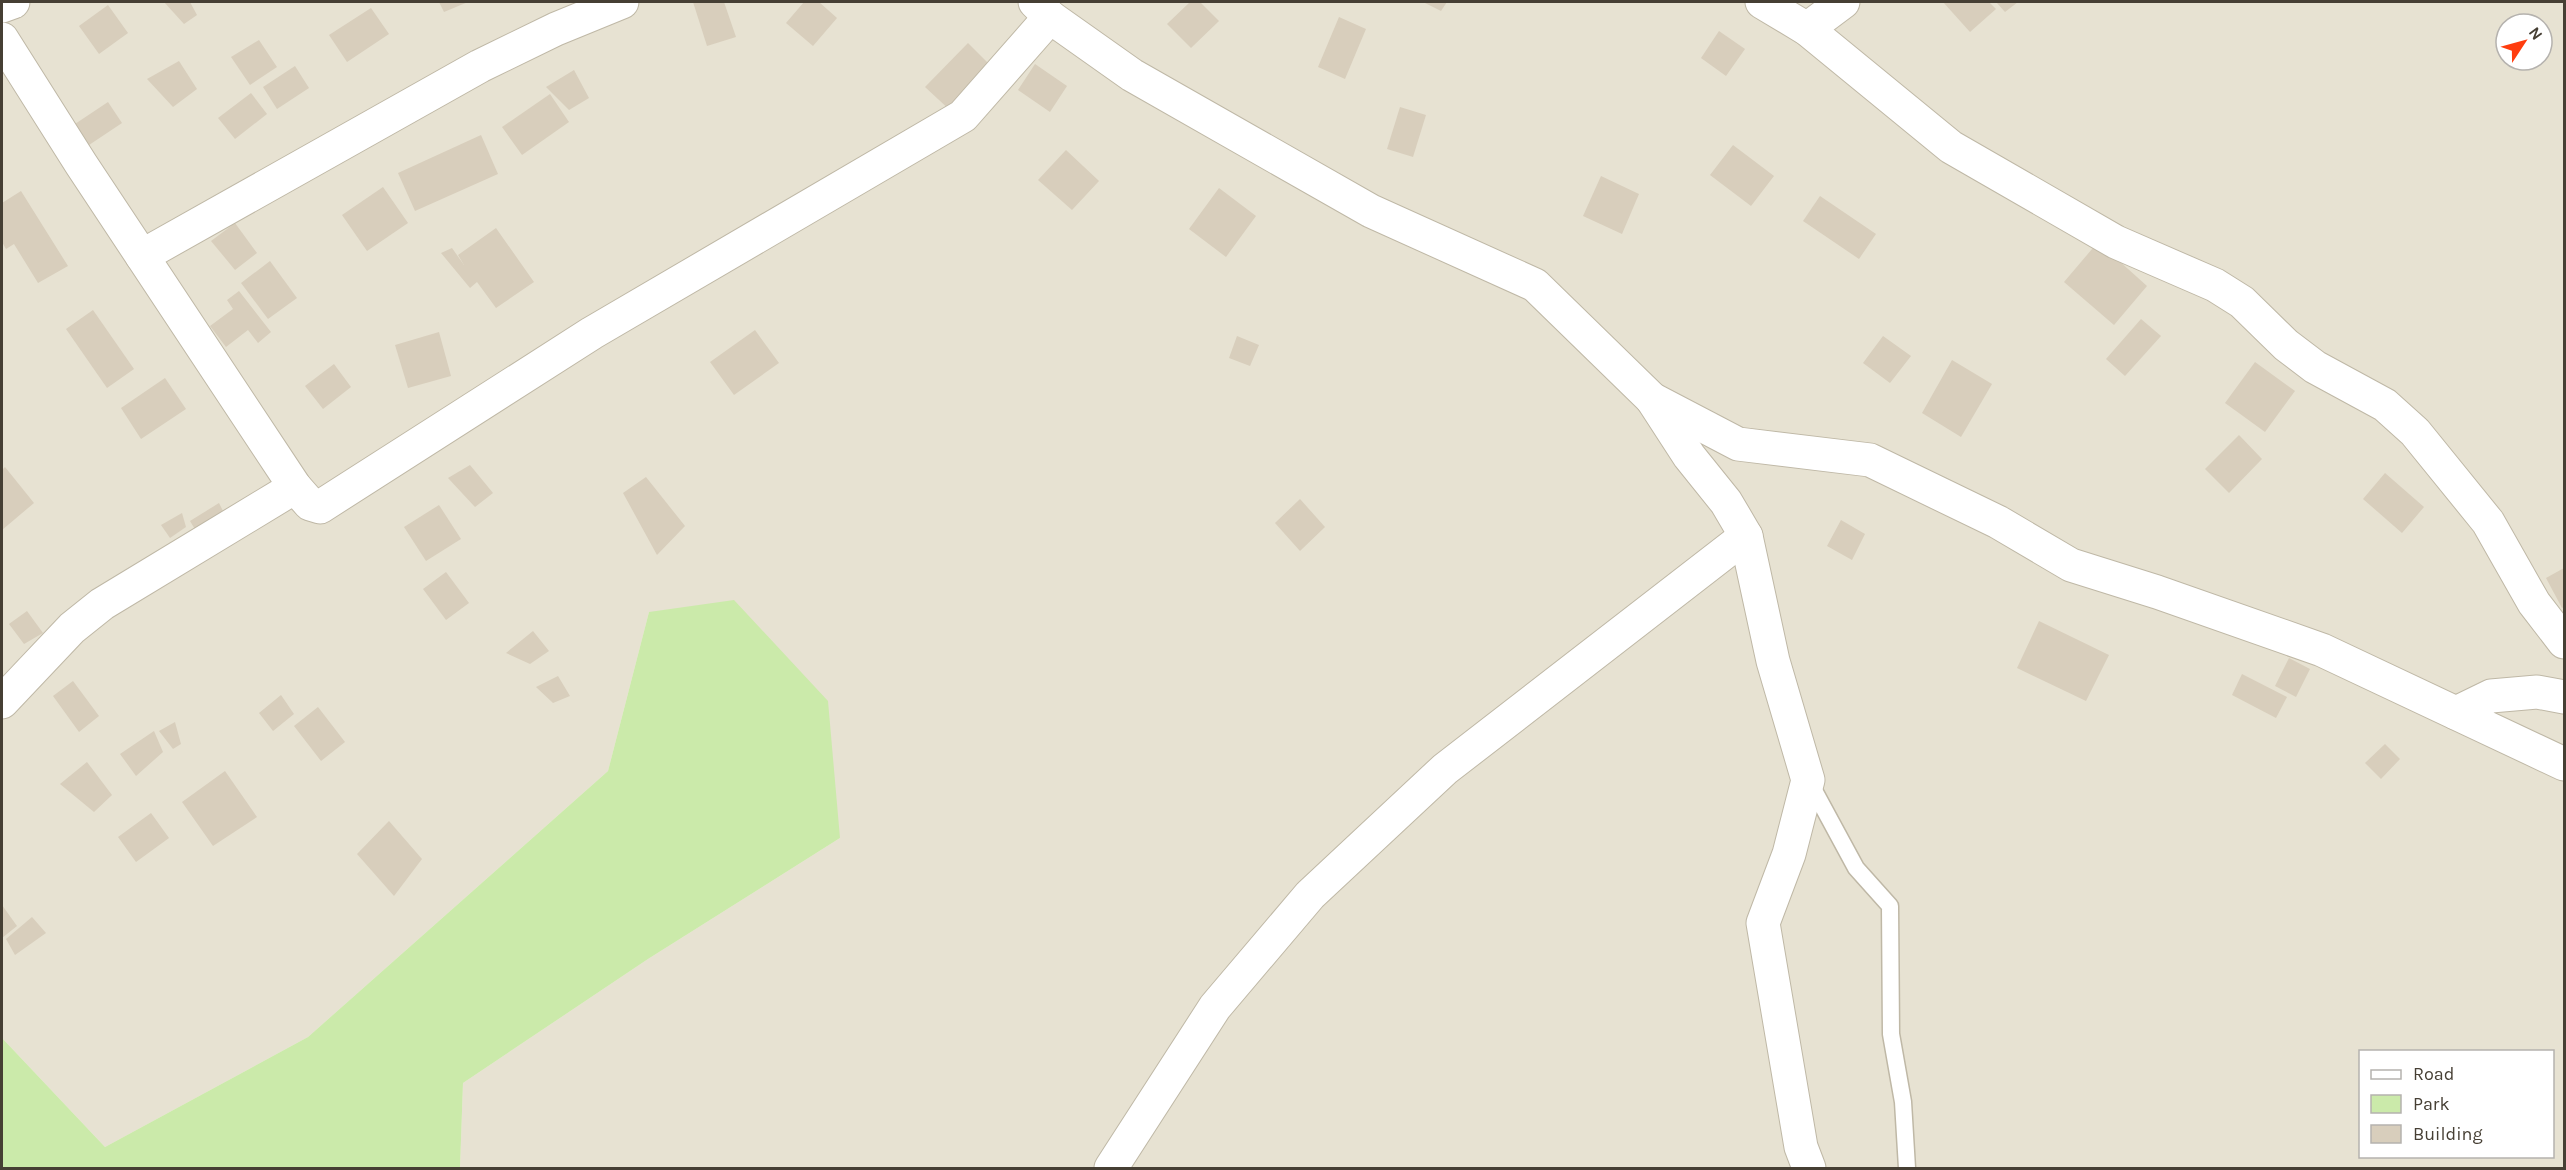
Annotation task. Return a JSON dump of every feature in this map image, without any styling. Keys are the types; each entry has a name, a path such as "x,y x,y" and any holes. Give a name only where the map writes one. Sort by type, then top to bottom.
{"street":[{"path":"2,6 12,2"},
{"path":"142,256 480,66 556,29 622,2"},
{"path":"1762,2 1807,29 1951,147 2116,242 2215,285 2242,302 2286,345 2315,367 2385,405 2415,432 2488,522 2535,603 2565,642"},
{"path":"1807,29 1843,2"},
{"path":"2,39 295,487 315,507 329,502 592,333 963,116 1042,9 1132,75 1371,211 1535,285 1652,399 1689,456 1725,501 1746,536 1773,662 1808,780 1789,854 1763,923 1801,1147 1809,1168"},
{"path":"1652,399 1738,444 1870,460 1998,522 2071,565 2157,592 2322,650 2565,764"},
{"path":"2,702 72,628 102,604 295,487"},
{"path":"1111,1168 1215,1007 1310,895 1445,770 1746,536"},
{"path":"2456,713 2491,696 2537,692 2565,697"}],"lane":[{"path":"1808,780 1856,868 1890,906 1891,1034 1903,1102 1907,1168"}],"shaded area":[{"path":"2,2 2564,2 2564,1168 460,1168 463,1083 648,959 840,838 649,612 608,771 308,1037 105,1147 2,1038"}],"green space":[{"path":"734,600 828,701 840,838 648,959 463,1083 460,1168 2,1168 2,1038 105,1147 308,1037 608,771 649,612"}],"building":[{"path":"164,2 190,2 197,15 184,24"},
{"path":"439,2 468,2 444,12"},
{"path":"693,2 724,2 736,37 707,46"},
{"path":"804,2 819,2 837,18 813,46 786,23"},
{"path":"1190,2 1200,2 1219,21 1191,48 1167,24"},
{"path":"1423,2 1447,2 1441,11"},
{"path":"1943,2 1989,2 1996,9 1970,32"},
{"path":"1996,2 2018,2 2005,12"},
{"path":"108,5 128,33 99,54 79,26"},
{"path":"371,8 389,34 347,62 329,35"},
{"path":"1339,17 1366,29 1345,79 1318,67"},
{"path":"1719,31 1745,49 1726,76 1701,58"},
{"path":"259,40 277,67 250,85 231,57"},
{"path":"968,43 994,69 952,112 925,87"},
{"path":"179,61 197,89 173,107 147,79"},
{"path":"1035,64 1067,86 1050,112 1018,90"},
{"path":"295,66 309,88 277,109 263,87"},
{"path":"574,70 589,98 569,110 546,87"},
{"path":"251,93 267,114 235,139 218,118"},
{"path":"550,94 569,122 522,155 502,127"},
{"path":"108,102 122,123 86,147 72,126"},
{"path":"1400,107 1426,115 1413,157 1387,149"},
{"path":"481,135 498,174 415,211 398,173"},
{"path":"1733,145 1774,176 1751,206 1710,175"},
{"path":"1066,150 1099,181 1072,210 1038,180"},
{"path":"1601,176 1639,194 1622,234 1583,216"},
{"path":"383,187 408,223 367,251 342,215"},
{"path":"1219,188 1256,216 1226,257 1189,229"},
{"path":"21,191 68,266 38,283 14,244 6,249 2,242 2,203"},
{"path":"1820,196 1876,234 1859,259 1803,221"},
{"path":"235,223 257,253 235,270 211,241"},
{"path":"496,228 534,282 496,308 477,282 470,288 441,253 452,248 464,265 458,255"},
{"path":"2098,242 2147,286 2114,325 2064,282"},
{"path":"270,261 297,298 268,319 241,283"},
{"path":"239,291 271,332 258,343 248,330 226,347 210,326 233,309 227,300"},
{"path":"93,310 134,369 107,388 66,329"},
{"path":"2141,319 2161,336 2125,376 2106,359"},
{"path":"755,330 779,363 734,395 710,362"},
{"path":"439,332 451,376 408,388 395,345"},
{"path":"1237,336 1259,345 1250,366 1229,358"},
{"path":"1883,336 1911,356 1890,383 1863,363"},
{"path":"1952,360 1992,384 1961,437 1922,413"},
{"path":"2255,362 2295,391 2265,432 2225,403"},
{"path":"334,364 351,387 323,409 305,386"},
{"path":"165,378 186,409 141,439 121,408"},
{"path":"2239,435 2262,459 2229,493 2205,469"},
{"path":"470,465 493,493 475,507 448,478"},
{"path":"5,467 34,503 2,530 2,470"},
{"path":"2385,473 2424,507 2402,533 2363,499"},
{"path":"646,477 685,526 657,555 623,493"},
{"path":"1300,499 1325,527 1300,551 1275,523"},
{"path":"219,503 228,521 199,536 190,521"},
{"path":"439,505 461,539 426,561 404,527"},
{"path":"182,513 186,527 170,538 161,525"},
{"path":"1841,520 1865,534 1852,560 1827,546"},
{"path":"2564,568 2564,607 2562,608 2546,578"},
{"path":"446,572 469,603 446,620 423,589"},
{"path":"27,611 43,633 24,644 9,624"},
{"path":"2039,621 2109,655 2086,701 2017,668"},
{"path":"533,631 549,651 530,664 506,653"},
{"path":"2289,658 2310,669 2296,697 2275,686"},
{"path":"2242,674 2287,697 2276,718 2232,695"},
{"path":"558,676 570,696 553,703 536,687"},
{"path":"73,681 99,716 79,732 53,696"},
{"path":"281,695 294,714 273,731 259,713"},
{"path":"318,707 345,742 321,761 294,726"},
{"path":"175,722 181,744 173,749 159,731"},
{"path":"154,731 163,752 136,776 120,754"},
{"path":"2385,744 2400,759 2381,779 2365,763"},
{"path":"87,762 112,795 94,812 60,784"},
{"path":"225,771 257,817 213,846 182,802"},
{"path":"151,813 169,838 136,862 118,837"},
{"path":"389,821 422,859 394,896 357,854"},
{"path":"2,905 17,926 2,938"},
{"path":"32,917 46,933 15,955 6,939"}]}
